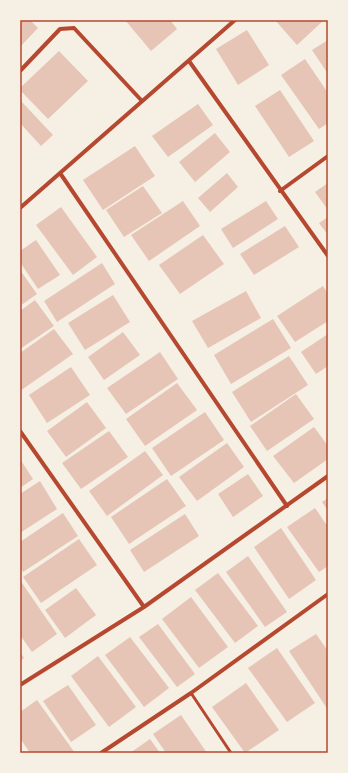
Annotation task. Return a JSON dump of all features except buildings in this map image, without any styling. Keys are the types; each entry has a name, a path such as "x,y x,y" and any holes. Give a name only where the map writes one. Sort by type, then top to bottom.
{"street":[{"path":"20,208 235,20"},
{"path":"20,71 60,29 74,28 142,102"},
{"path":"189,61 280,191 328,256"},
{"path":"280,191 328,156"},
{"path":"60,173 287,506"},
{"path":"20,431 144,607"},
{"path":"20,685 144,607 328,476"},
{"path":"101,753 191,693 328,594"}],"lane":[{"path":"191,693 231,753"}]}
